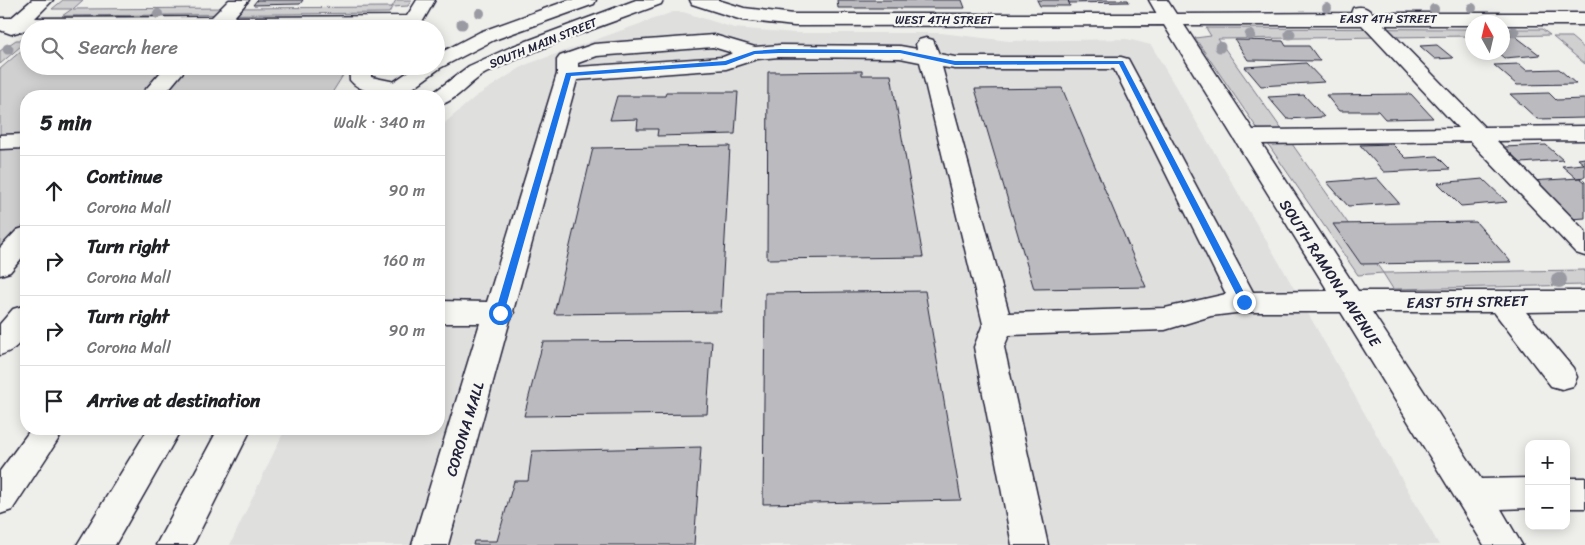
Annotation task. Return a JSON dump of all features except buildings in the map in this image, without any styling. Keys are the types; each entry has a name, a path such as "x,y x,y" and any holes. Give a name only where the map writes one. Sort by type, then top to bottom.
{"street":[{"path":"0,37 8,24 44,0"},
{"path":"220,20 240,0"},
{"path":"414,20 426,0"},
{"name":"SOUTH MAIN STREET","path":"445,58 506,28 587,0"},
{"name":"SOUTH MAIN STREET","path":"445,93 476,70 518,51 654,0"},
{"name":"WEST 4TH STREET","path":"699,0 742,14 794,20 1181,20"},
{"path":"793,0 794,20"},
{"path":"971,0 978,20"},
{"path":"1019,0 1027,20"},
{"name":"SOUTH RAMONA AVENUE","path":"1158,0 1181,20 1244,137 1504,545"},
{"path":"1348,0 1585,247"},
{"path":"1546,0 1580,23"},
{"path":"754,53 764,18"},
{"name":"EAST 4TH STREET","path":"1181,20 1367,19 1580,23"},
{"path":"920,20 998,324 990,347 1030,545"},
{"name":"CORONA MALL","path":"430,545 500,313 568,74 726,63 754,53 900,52 955,63 1121,63 1244,302"},
{"path":"156,90 170,75"},
{"path":"361,75 361,80 386,90"},
{"path":"395,90 418,75"},
{"path":"1244,137 1585,133"},
{"path":"0,142 20,142"},
{"path":"0,266 20,243"},
{"name":"EAST 5TH STREET","path":"998,324 1165,319 1211,306 1244,302 1585,301"},
{"path":"1502,302 1562,377"},
{"path":"445,312 500,313"},
{"path":"0,344 16,317"},
{"path":"0,499 45,435"},
{"path":"95,545 160,435"},
{"path":"174,545 232,435"},
{"path":"1471,494 1525,493"},
{"path":"1570,493 1585,493"}],"shaded area":[{"path":"63,0 83,0 73,9 392,7 389,13 62,16 72,9 52,9"},
{"path":"396,0 412,0 408,6 392,7"},
{"path":"673,12 683,12 734,28 795,33 941,33 1009,41 1127,39 1151,45 1283,269 1439,545 230,545 282,435 445,435 445,123 475,97 525,65"},
{"path":"1206,28 1465,29 1465,36 1218,39 1383,273 1358,275 1195,38 1211,36"},
{"path":"1510,29 1542,29 1550,35 1510,36"},
{"path":"1553,37 1571,37 1585,49 1585,64"},
{"path":"16,40 20,40 20,47 0,64 0,51"},
{"path":"20,52 20,75 163,75 149,90 20,90 20,134 0,135 0,69"},
{"path":"174,75 343,75 334,90 161,90"},
{"path":"20,146 20,235 0,258 0,147"},
{"path":"1585,270 1585,285 1393,289 1383,273"}],"route":[{"path":"500,313 568,74 726,63 754,53 779,51 900,52 955,63 1121,63 1244,302"}]}
